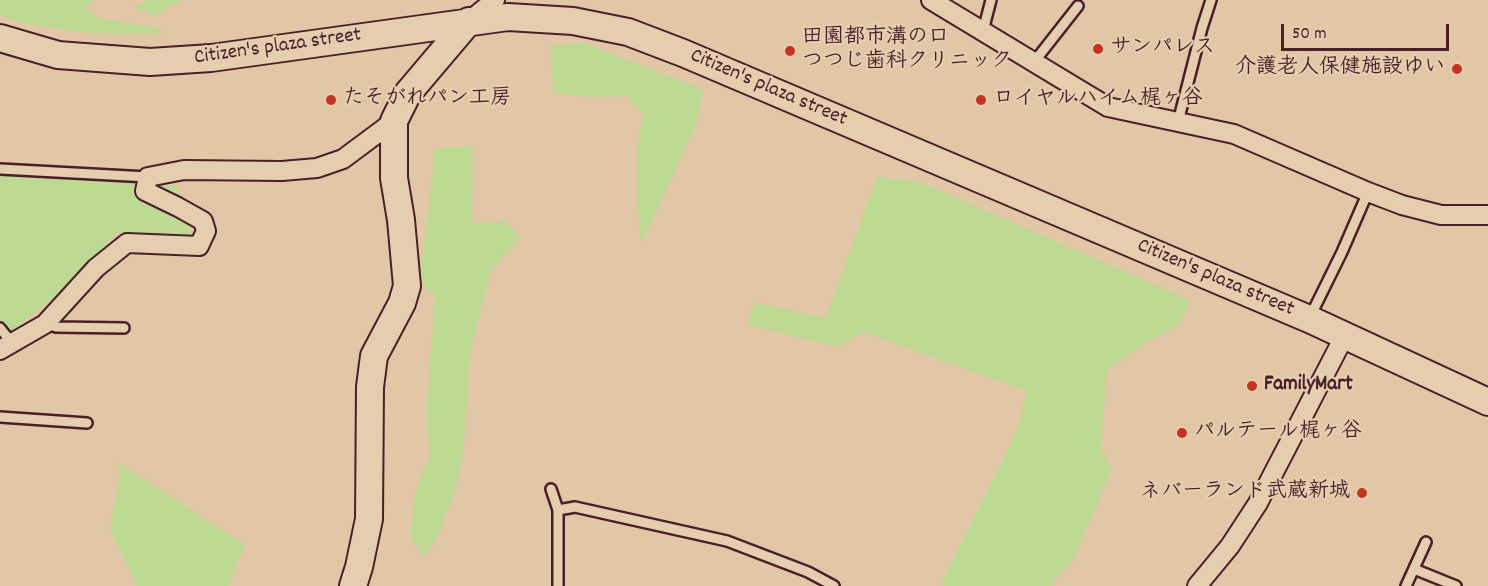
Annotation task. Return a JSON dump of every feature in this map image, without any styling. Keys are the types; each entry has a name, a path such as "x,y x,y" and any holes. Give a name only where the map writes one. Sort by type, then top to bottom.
{"street":[{"path":"353,586 369,519 370,387 374,356 402,303 407,286 401,220 394,178 394,121 408,93 470,21 495,0"},
{"path":"931,0 1108,108 1234,134 1402,205 1441,215 1488,215"},
{"name":"Citizen's plaza street","path":"0,38 58,55 150,62 211,58 470,21 508,18 573,21 628,32 683,53 1309,319 1488,402"},
{"path":"6,346 45,324 96,268 127,243 199,246 206,231 202,221 145,192 148,177 184,170 282,171 317,168 343,159 394,121"},
{"path":"1197,586 1230,546 1258,503 1345,335"}],"lane":[{"path":"983,31 991,0"},
{"path":"1178,122 1211,0"},
{"path":"1034,62 1078,6"},
{"path":"0,170 148,177"},
{"path":"1309,319 1368,192"},
{"path":"45,324 56,327 124,328"},
{"path":"0,328 6,346"},
{"path":"0,417 87,423"},
{"path":"551,489 558,510 558,586"},
{"path":"558,510 575,507 727,541 808,572 834,586"},
{"path":"1406,586 1426,542"},
{"path":"1414,569 1456,586"}],"green space":[{"path":"0,0 93,0 85,8 98,18 158,28 162,34 90,33 22,23 0,15"},
{"path":"149,0 182,0 154,16 135,6"},
{"path":"584,43 704,90 695,128 641,244 637,148 643,115 627,96 588,97 554,93 550,46"},
{"path":"473,146 472,223 506,221 520,238 491,270 470,353 463,456 454,494 437,538 425,556 410,537 416,489 430,457 426,416 435,296 420,283 435,148"},
{"path":"0,176 178,186 193,237 115,233 93,265 0,341"},
{"path":"877,177 922,183 1190,300 1178,326 1147,342 1107,370 1101,449 1112,468 1074,559 1049,586 944,586 941,584 1016,433 1027,391 864,332 836,347 748,325 754,302 826,318"},
{"path":"119,463 245,545 228,586 137,586 110,529 119,481"}],"place":[{"name":"サンパレス","path":"1098,49"},
{"name":"田園都市溝の口 つつじ歯科クリニック","path":"790,51"},
{"name":"介護老人保健施設ゆい","path":"1457,69"},
{"name":"たそがれパン工房","path":"331,100"},
{"name":"ロイヤルハイム梶ヶ谷","path":"981,100"},
{"name":"FamilyMart","path":"1252,386"},
{"name":"パルテール梶ヶ谷","path":"1182,433"},
{"name":"ネバーランド武蔵新城","path":"1362,493"}]}
